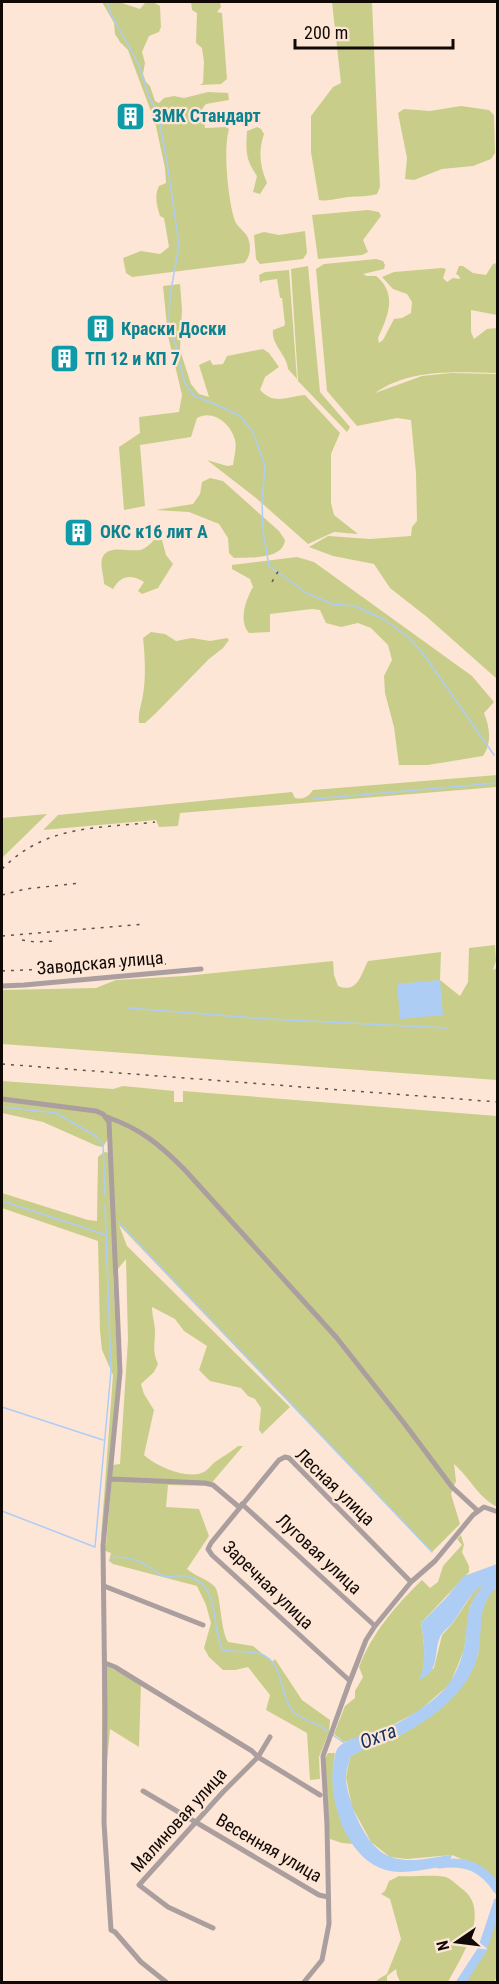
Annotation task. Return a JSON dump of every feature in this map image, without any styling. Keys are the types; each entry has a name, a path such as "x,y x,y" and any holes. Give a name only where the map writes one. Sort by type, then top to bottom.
{"street":[{"name":"Заводская улица","path":"2,986 24,986 201,969"},
{"path":"2,1099 96,1111 130,1125 164,1150 184,1169 336,1338 452,1487 478,1511"},
{"path":"107,1117 110,1127 120,1372 103,1546 104,1823 111,1930 141,1962 166,1983"},
{"name":"Лесная улица","path":"241,1506 281,1457 287,1457 411,1582"},
{"name":"Луговая улица","path":"111,1479 213,1485 241,1506 375,1626"},
{"name":"Заречная улица","path":"241,1506 211,1543 209,1552 350,1681"},
{"path":"306,1981 322,1960 329,1924 323,1756 366,1640 411,1582 435,1561 468,1520 486,1507 498,1512"},
{"path":"104,1586 203,1625"},
{"path":"105,1663 115,1666 202,1719 252,1751 258,1758 320,1796"},
{"name":"Малиновая улица","path":"213,1928 168,1907 139,1885 258,1758 270,1737"},
{"name":"Весенняя улица","path":"143,1791 319,1895 328,1898"}],"green space":[{"path":"102,2 119,2 140,9 145,3 153,2 160,6 161,27 159,32 149,36 142,52 145,63 143,74 155,101 159,103 164,98 174,96 184,98 208,92 228,93 229,100 206,104 202,109 210,117 204,122 205,128 226,127 229,129 226,161 232,209 235,221 250,244 249,256 244,263 132,277 126,273 123,258 141,251 160,254 169,247 164,218 160,216 156,201 159,186 166,183 165,168 155,122 128,50 115,34 114,23"},
{"path":"191,2 220,2 221,7 217,12 222,13 227,79 221,84 200,85 203,83 204,62 202,48 196,43 197,13 192,10"},
{"path":"332,2 372,2 380,187 377,194 373,195 319,200 311,152 311,116 333,87 341,83"},
{"path":"461,106 489,110 494,115 495,153 491,159 473,166 442,169 414,180 405,179 407,158 398,113 404,109 430,111"},
{"path":"257,127 264,134 261,159 267,183 260,194 253,192 257,176 248,160 247,150 247,131"},
{"path":"368,210 379,212 381,216 363,240 368,252 362,255 318,259 312,215"},
{"path":"305,231 307,253 303,259 260,264 256,259 254,235 264,232 279,235"},
{"path":"376,259 383,261 384,269 363,274 376,276 383,283 389,298 388,313 378,338 379,343 383,340 394,319 411,313 412,302 407,294 393,289 382,277 394,272 442,268 446,269 443,278 447,282 453,278 460,279 456,274 459,266 473,273 486,275 493,264 497,263 497,315 471,310 471,332 474,339 487,329 497,328 497,373 450,372 418,375 403,379 375,393 422,376 451,373 497,374 497,679 427,617 390,588 374,564 333,556 309,547 328,536 370,539 411,536 412,527 417,521 416,473 411,420 397,418 357,426 327,391 316,269 324,264"},
{"path":"308,266 320,392 350,427 347,432 298,381 291,269"},
{"path":"289,270 297,379 288,369 273,335 273,330 285,324 277,279 260,283 259,275 265,272"},
{"path":"180,284 182,309 180,350 191,384 199,394 209,397 199,365 210,360 213,365 223,364 227,356 263,349 269,353 279,367 265,377 260,390 275,399 305,395 340,433 331,454 331,503 334,515 358,534 334,532 308,544 256,498 207,460 227,466 233,465 236,446 230,429 220,420 209,415 197,418 191,437 140,445 145,506 124,510 119,447 140,433 139,417 179,412 182,395 168,336 163,286"},
{"path":"210,478 223,481 279,531 285,540 278,551 265,556 234,558 229,553 228,538 219,524 189,512 156,510 193,504 200,494 202,482"},
{"path":"154,540 162,540 166,555 173,564 158,588 142,594 138,591 144,582 131,577 119,581 113,589 104,584 102,559 105,554 114,550 143,549"},
{"path":"297,557 314,562 472,676 494,702 484,713 489,735 488,746 483,756 428,765 399,765 394,727 385,693 384,676 392,660 388,645 371,628 358,623 341,627 326,623 320,610 312,609 270,614 270,632 249,633 244,616 253,587 250,579 232,569 232,565"},
{"path":"151,632 165,634 176,641 192,638 210,641 227,638 229,640 155,714 145,723 139,723 145,681 143,638"},
{"path":"497,775 497,787 180,813 178,826 159,827 156,820 43,830 58,815 292,792 295,798 300,799 313,790"},
{"path":"47,814 2,858 2,818"},
{"path":"495,945 496,961 493,970 497,968 497,1080 2,1044 2,990 96,988 116,980 185,976 333,961 338,986 345,988 358,981 368,961 441,952 440,980 460,996 468,982 469,948"},
{"path":"2,1081 113,1089 123,1086 174,1091 174,1102 183,1102 183,1091 497,1116 497,1507 479,1493 454,1464 456,1481 451,1494 460,1524 432,1552 119,1225 127,1246 290,1407 262,1434 259,1430 261,1408 255,1399 248,1396 241,1388 210,1381 199,1370 207,1346 184,1331 175,1319 152,1307 155,1328 154,1351 158,1364 154,1372 141,1384 154,1410 144,1455 173,1471 197,1474 205,1471 238,1446 243,1446 209,1486 168,1485 166,1507 199,1509 209,1536 187,1569 215,1587 223,1629 228,1642 253,1646 272,1662 275,1659 302,1700 330,1720 329,1732 319,1757 320,1779 310,1780 307,1733 266,1710 270,1695 248,1667 223,1670 209,1657 204,1648 211,1623 197,1586 113,1564 109,1561 111,1553 103,1550 103,1546 106,1545 113,1465 120,1464 128,1340 126,1259 113,1275 118,1372 101,1538 113,1375 102,1350 98,1241 2,1208 2,1193 97,1221 98,1157 104,1152 110,1153 111,1134 103,1147 97,1146 43,1122 2,1113"},
{"path":"461,1535 464,1545 462,1552 469,1566 469,1572 421,1623 424,1659 420,1679 434,1668 442,1635 473,1593 486,1581 470,1606 464,1650 450,1684 419,1711 381,1731 344,1742 334,1734 345,1706 355,1698 355,1691 363,1677 359,1667 364,1655 394,1610 422,1580 430,1588 438,1582 443,1566 462,1545 457,1539"},
{"path":"102,1575 107,1666 141,1684 139,1747 110,1729 106,1775 102,1778"},
{"path":"497,1586 497,1887 492,1877 478,1866 452,1855 407,1859 390,1857 371,1842 352,1807 346,1777 350,1757 364,1748 392,1740 423,1722 478,1656 481,1616 486,1598"},
{"path":"328,1753 335,1753 333,1789 335,1800 342,1822 353,1844 330,1839 325,1758"},
{"path":"399,1876 446,1877 470,1897 474,1908 471,1934 448,1982 400,1982 396,1969 387,1976 387,1982 377,1982 387,1974 401,1939 390,1899 381,1894 385,1891 389,1881"},
{"path":"497,1907 497,1977 494,1982 464,1982 485,1951"}],"water":[{"path":"440,980 443,1015 400,1019 397,984"},
{"path":"497,1564 497,1586 483,1611 478,1654 466,1682 445,1706 419,1725 350,1757 346,1777 351,1801 360,1825 374,1845 382,1852 398,1859 414,1860 452,1855 448,1866 405,1872 388,1871 367,1861 348,1837 341,1822 333,1790 332,1775 336,1752 339,1746 350,1740 387,1728 408,1717 445,1689 462,1657 470,1607 484,1584 471,1596 453,1623 441,1635 434,1666 426,1676 419,1680 424,1659 421,1623 464,1576"}],"waterway":[{"path":"107,2 111,14 139,65 149,97 158,113 179,245 170,296 169,324 185,383 194,396 240,416 253,432 265,466 262,502 263,531 269,566 305,592 332,604 355,606 385,620 408,637 424,655 494,755"},
{"path":"313,799 498,783"},
{"path":"128,1008 268,1019 447,1028"},
{"path":"2,1107 56,1113 94,1135 103,1144 105,1196"},
{"path":"2,1201 106,1235"},
{"path":"2,1511 95,1547 111,1371 105,1205"},
{"path":"119,1223 432,1552"},
{"path":"2,1407 103,1440"},
{"path":"111,1558 132,1559 163,1576 186,1576 198,1581 210,1597 223,1650 258,1653 269,1659 278,1673 290,1707 299,1716 329,1732"},
{"path":"333,1735 344,1743"},
{"name":"Охта","path":"439,1864 458,1863 473,1867 486,1876 498,1890"},
{"name":"Охта","path":"461,1982 482,1950 498,1902"}],"railway":[{"path":"272,582 280,568"},
{"path":"2,869 19,854 55,836 93,828 155,822"},
{"path":"2,895 25,889 80,883"},
{"path":"2,936 145,924"},
{"path":"22,940 55,941"},
{"path":"2,971 166,964"},
{"path":"2,1064 498,1102"}],"place":[{"name":"ЗМК Стандарт","path":"131,116"},
{"name":"Краски Доски","path":"100,329"},
{"name":"ТП 12 и КП 7","path":"64,359"},
{"name":"ОКС к16 лит А","path":"79,532"}]}
